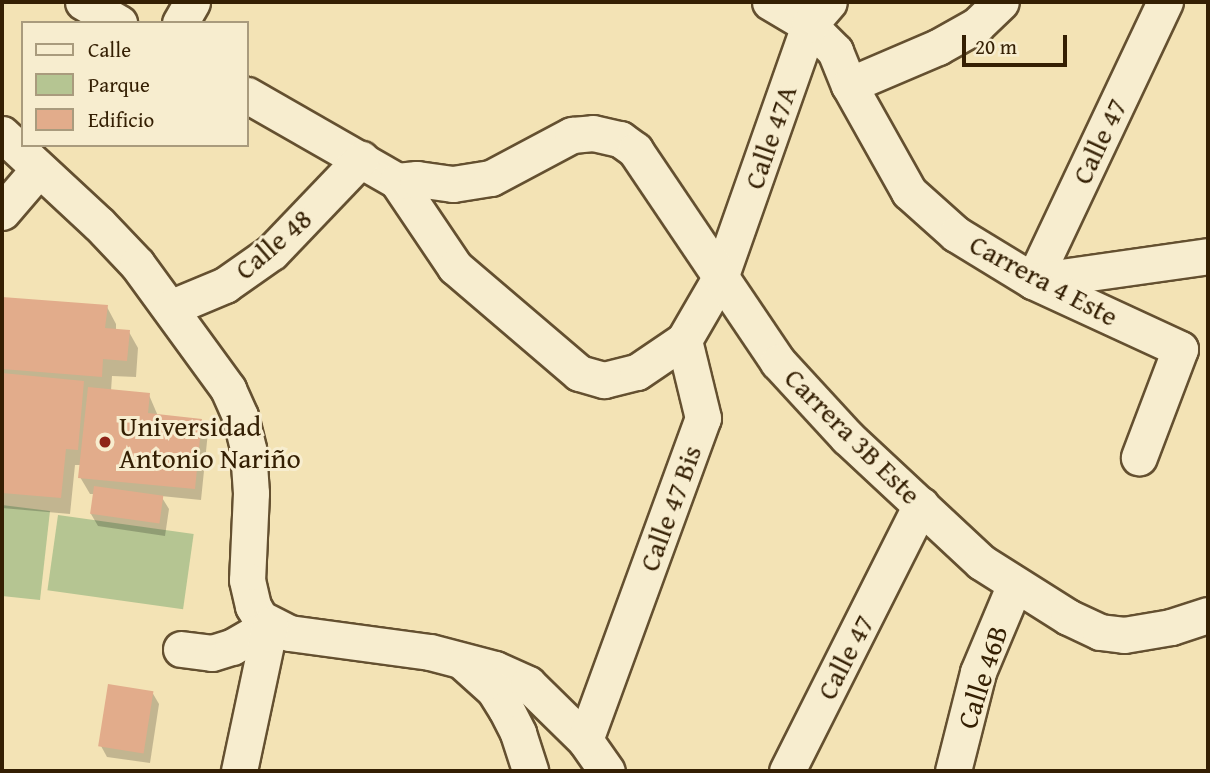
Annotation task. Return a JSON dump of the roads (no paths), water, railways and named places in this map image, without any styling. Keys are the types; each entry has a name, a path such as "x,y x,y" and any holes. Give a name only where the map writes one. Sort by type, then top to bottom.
{"street":[{"path":"83,2 116,21"},
{"path":"181,21 192,2"},
{"name":"Carrera 4 Este","path":"770,2 819,13 849,85 909,192 957,234 1033,281 1180,349 1139,457"},
{"path":"849,85 938,47 977,25 1001,2"},
{"name":"Calle 47","path":"1033,281 1165,2"},
{"name":"Calle 47A","path":"720,278 819,13"},
{"path":"248,96 397,181 455,267 579,373 604,380 637,373 684,340 720,278"},
{"path":"2,134 109,234 137,264 212,365 240,416 251,469 247,580 253,606 270,625 306,635 459,659 495,669 528,684 585,740 607,771"},
{"name":"Carrera 3B Este","path":"397,181 416,179 453,184 491,178 572,135 607,135 620,139 635,150 778,362 847,437 981,562 1100,632 1124,635 1171,627 1208,615"},
{"name":"Calle 48","path":"170,307 225,285 272,253 362,159"},
{"path":"2,212 38,170"},
{"path":"1033,281 1208,256"},
{"name":"Calle 47 Bis","path":"585,740 703,418 684,340"},
{"name":"Calle 47","path":"787,771 922,505"},
{"name":"Calle 46B","path":"953,771 978,672 1015,584"},
{"path":"181,649 212,653 232,647 270,625"},
{"path":"239,771 270,625"},
{"path":"459,659 500,699 518,733 530,771"}],"place":[{"name":"Universidad Antonio Nariño","path":"105,442"}]}
